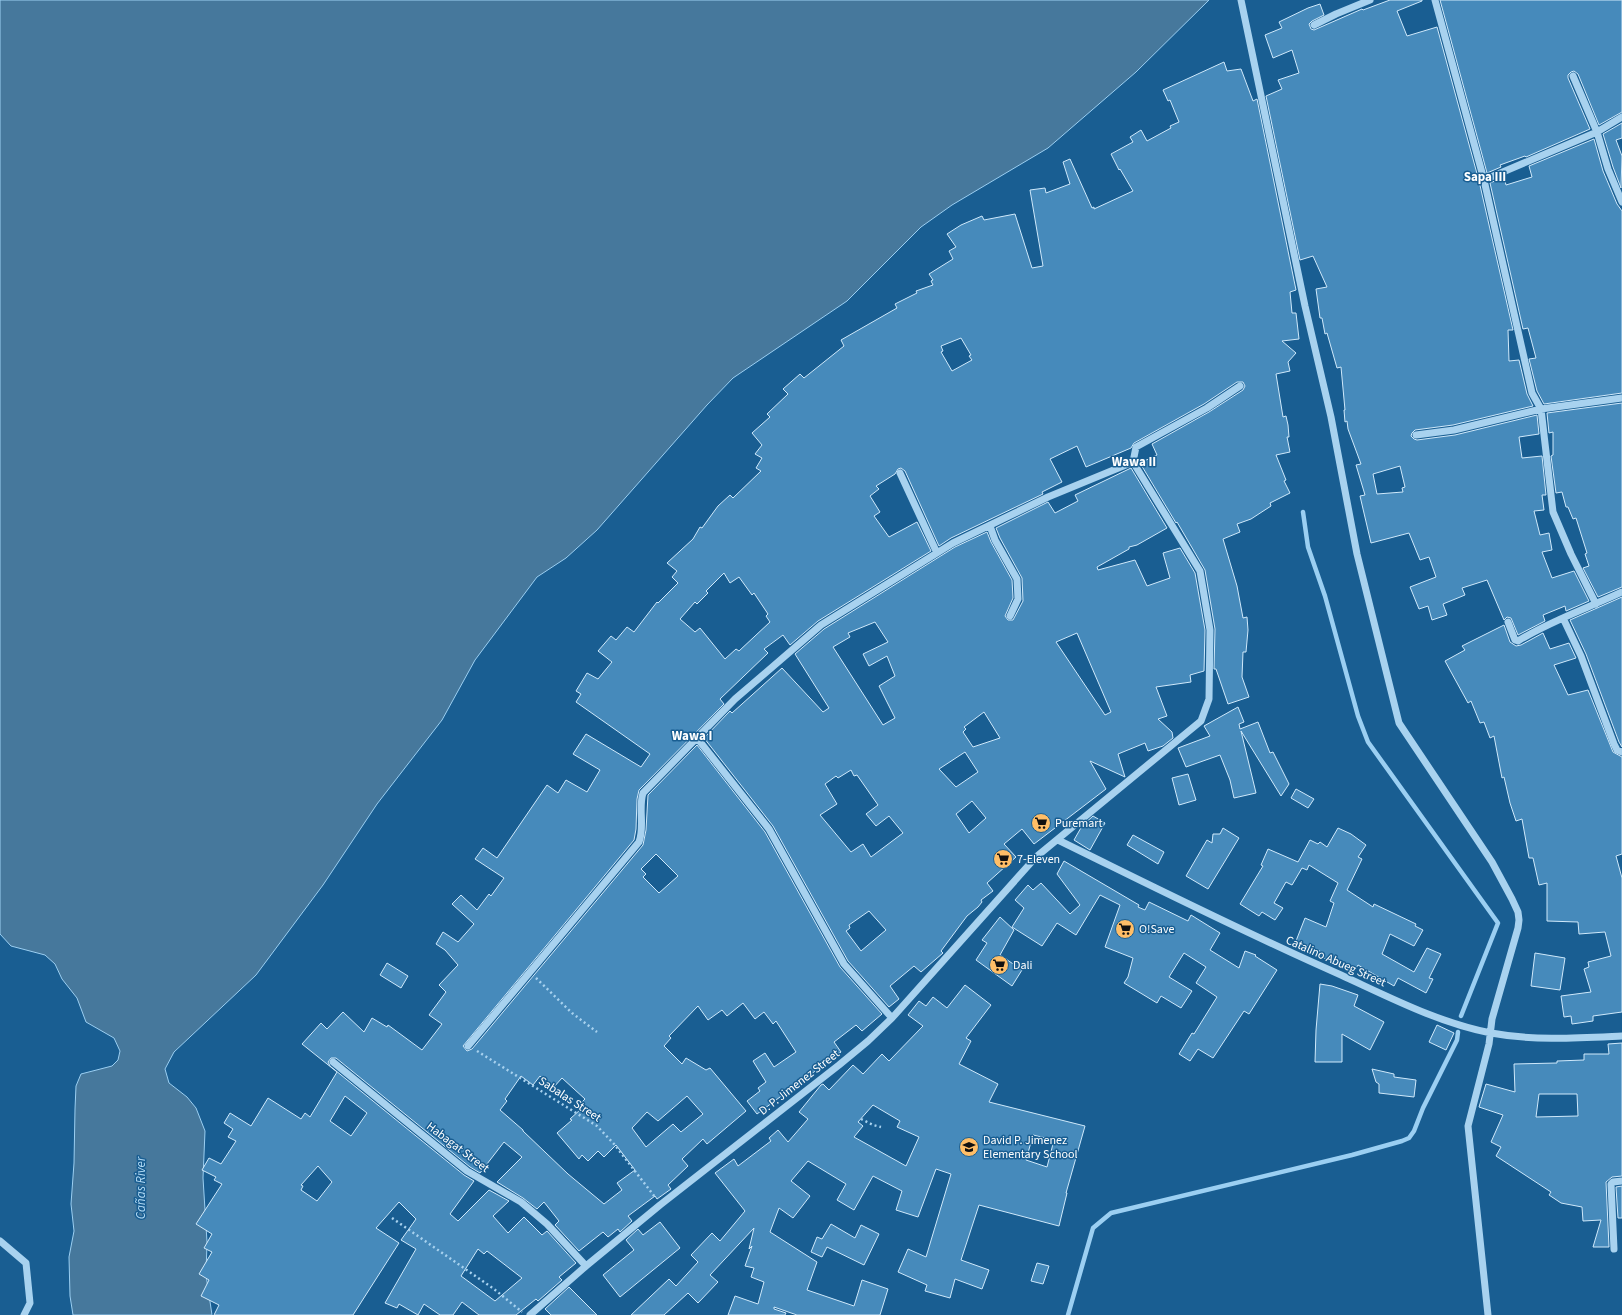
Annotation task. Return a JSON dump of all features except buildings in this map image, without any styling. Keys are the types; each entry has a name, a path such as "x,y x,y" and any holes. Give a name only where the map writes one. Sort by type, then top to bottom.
{"street":[{"path":"1241,0 1305,306 1331,417 1357,554 1399,723 1492,862 1518,912 1518,928 1492,1019 1489,1044 1468,1126 1488,1315"},
{"path":"1314,25 1370,0"},
{"path":"1435,0 1484,180 1532,393 1541,409 1553,512 1571,554 1596,604"},
{"path":"1573,76 1597,132 1608,169 1622,202"},
{"path":"1484,180 1597,132 1622,118"},
{"path":"468,1046 639,842 642,835 640,801 643,793 735,699 821,625 953,544 1048,498 1132,462 1136,447 1207,408 1240,386"},
{"path":"1416,435 1454,430 1541,409 1622,398"},
{"name":"D. P. Jimenez Street","path":"530,1315 586,1266 660,1205 868,1041 892,1018 1036,858 1201,721 1209,699 1210,630 1200,571 1132,462"},
{"path":"900,473 937,553"},
{"path":"990,526 995,540 1017,579 1018,599 1010,616"},
{"path":"1508,622 1516,641 1622,592"},
{"path":"1564,618 1614,744 1617,750 1622,752"},
{"path":"697,738 769,829 844,964 892,1018"},
{"name":"Catalino Abueg Street","path":"1058,840 1267,942 1431,1015 1490,1033 1541,1038 1622,1036"},
{"name":"Habagat Street","path":"333,1062 467,1170 521,1202 547,1224 586,1266"},
{"path":"1614,1250 1611,1184 1613,1182 1622,1181"},
{"path":"0,1241 26,1263 30,1303 24,1315"}],"path":[{"path":"530,973 572,1013 597,1032"},
{"name":"Sabalas Street","path":"468,1046 597,1126 614,1144 660,1205"},
{"path":"860,1119 873,1126 881,1127"},
{"path":"392,1218 494,1289 525,1315"}],"water":[{"name":"Cañas River","path":"0,0 1209,0 1136,72 1048,148 952,205 921,227 847,301 733,378 707,405 597,530 566,558 537,577 475,660 442,720 377,804 323,885 256,975 174,1052 165,1069 169,1083 187,1097 196,1108 205,1131 203,1178 207,1242 206,1275 212,1315 73,1315 70,1296 69,1257 74,1231 71,1204 74,1163 76,1086 81,1074 112,1066 118,1060 120,1051 114,1038 86,1022 77,998 62,979 55,964 45,955 11,946 0,934"}],"waterway":[{"path":"1303,512 1308,547 1325,596 1358,716 1368,742 1498,923 1461,1016"},
{"path":"1068,1315 1093,1228 1111,1213 1352,1155 1409,1138 1414,1131 1423,1108 1457,1040 1458,1032"}],"place":[{"name":"Puremart","path":"1041,823"},
{"name":"7-Eleven","path":"1003,859"},
{"name":"O!Save","path":"1125,929"},
{"name":"Dali","path":"999,965"},
{"name":"David P. Jimenez Elementary School","path":"969,1147"}],"district":[{"name":"Sapa III","path":"1485,176"},
{"name":"Wawa II","path":"1134,461"},
{"name":"Wawa I","path":"692,735"}]}
